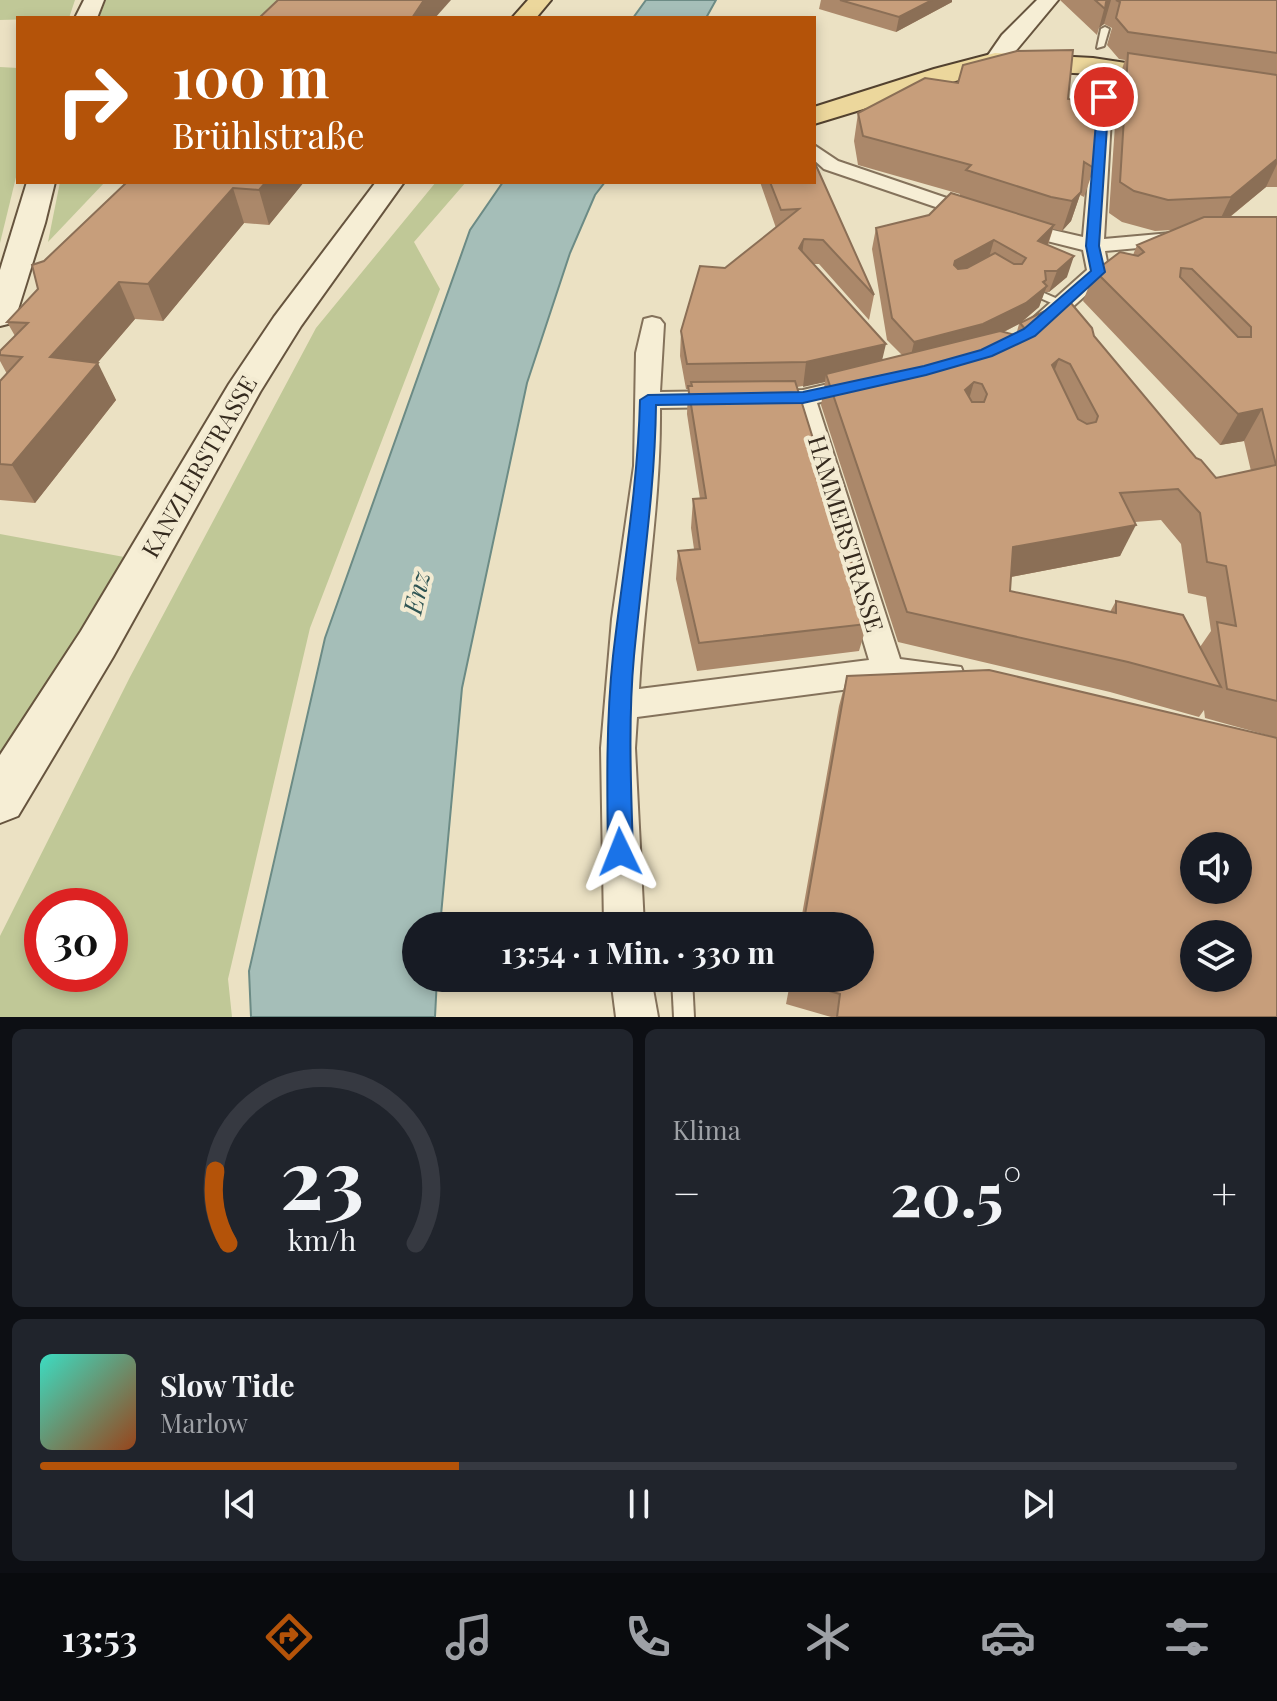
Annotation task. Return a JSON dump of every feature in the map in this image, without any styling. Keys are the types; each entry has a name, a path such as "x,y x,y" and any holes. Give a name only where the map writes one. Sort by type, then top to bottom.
{"main road":[{"path":"526,16 540,0"},
{"path":"995,61 1010,40 1048,0"},
{"path":"816,115 943,74 995,61 1099,58 1277,94"},
{"path":"2,302 40,184"},
{"name":"KANZLERSTRASSE","path":"7,782 97,644 242,392 286,324 389,184"}],"street":[{"path":"1027,336 1054,301 1104,274 1093,246 1099,58"},
{"path":"816,152 831,165 1037,235 1093,246 1201,237"},
{"path":"623,912 619,800 621,705 627,619 647,466 648,353 652,324"},
{"path":"648,400 803,398 887,378"},
{"name":"HAMMERSTRASSE","path":"803,398 888,671"},
{"path":"621,705 888,671 977,683"},
{"path":"633,992 637,1017"}],"lane":[{"path":"1099,58 1105,29"},
{"path":"683,992 684,1017"}],"green space":[{"path":"0,0 75,0 70,16 16,16 16,20 0,20"},
{"path":"106,0 276,0 283,5 270,16 100,16"},
{"path":"0,67 16,68 16,177 0,243"},
{"path":"60,184 103,184 48,242"},
{"path":"434,184 464,184 414,242 440,289 310,628 228,979 232,1017 0,1017 0,936 24,888 24,992 128,992 128,888 24,888 130,677 316,328"},
{"path":"0,534 135,559 0,752"}],"water":[{"path":"646,0 716,0 707,16 634,16"},
{"name":"Enz","path":"502,184 603,184 595,195 570,253 527,383 462,688 441,912 402,912 402,992 436,992 435,1017 251,1017 249,971 325,638 470,230"}],"building":[{"path":"278,0 424,0 413,16 261,16"},
{"path":"840,0 932,0 899,17"},
{"path":"1095,0 1109,0 1105,9"},
{"path":"1116,0 1277,0 1277,53 1128,32 1116,18 1120,2"},
{"path":"1073,50 1068,99 1099,103 1094,168 1084,162 1081,192 1072,201 966,170 971,165 863,136 858,113 925,78 958,83 963,65 1017,51"},
{"path":"1128,53 1277,75 1277,159 1231,197 1168,200 1134,191 1120,182"},
{"path":"816,165 874,295 823,240 804,239 799,248 886,344 806,362 687,364 681,331 700,266 725,268 799,209 781,210 771,184 816,184"},
{"path":"125,184 264,184 259,190 233,188 148,284 119,282 50,357 98,363 12,465 0,464 0,381 22,357 0,355 0,351 28,323 7,322 38,289 32,265 44,261"},
{"path":"951,193 1054,225 1038,241 1074,256 1057,271 1045,271 1046,280 1043,282 1047,286 1026,303 983,324 914,342 892,318 876,228 929,215","holes":["994,240 1026,258 1022,264 1014,264 995,253 967,268 958,269 954,265 955,261"]},
{"path":"1204,217 1277,217 1277,701 1227,689 1217,622 1236,626 1226,566 1207,562 1200,513 1178,489 1120,493 1136,525 1013,547 1010,591 1116,613 1116,601 1183,615 1221,687 1128,662 907,612 826,374 1000,331 1019,336 1026,330 1020,323 1049,309 1065,296 1092,328 1094,336 1216,478 1276,465 1262,409 1238,414 1095,271 1120,252 1138,256 1144,252 1137,245","holes":["1181,268 1192,269 1251,327 1251,337 1238,337 1180,277","1059,359 1070,364 1098,416 1096,422 1087,424 1078,419 1052,365","974,382 982,384 987,394 984,402 972,402 965,390"]},
{"path":"795,381 865,605 860,604 867,624 699,643 678,551 700,549 693,499 706,498 688,386 692,386 691,382"},
{"path":"989,670 1277,738 1277,1017 837,1017 840,994 833,992 874,992 874,912 805,912 847,676"}],"route":[{"path":"620,852 618,748 623,658 647,466 648,400 803,398 986,353 1029,332 1098,272 1093,246 1104,97"}]}
